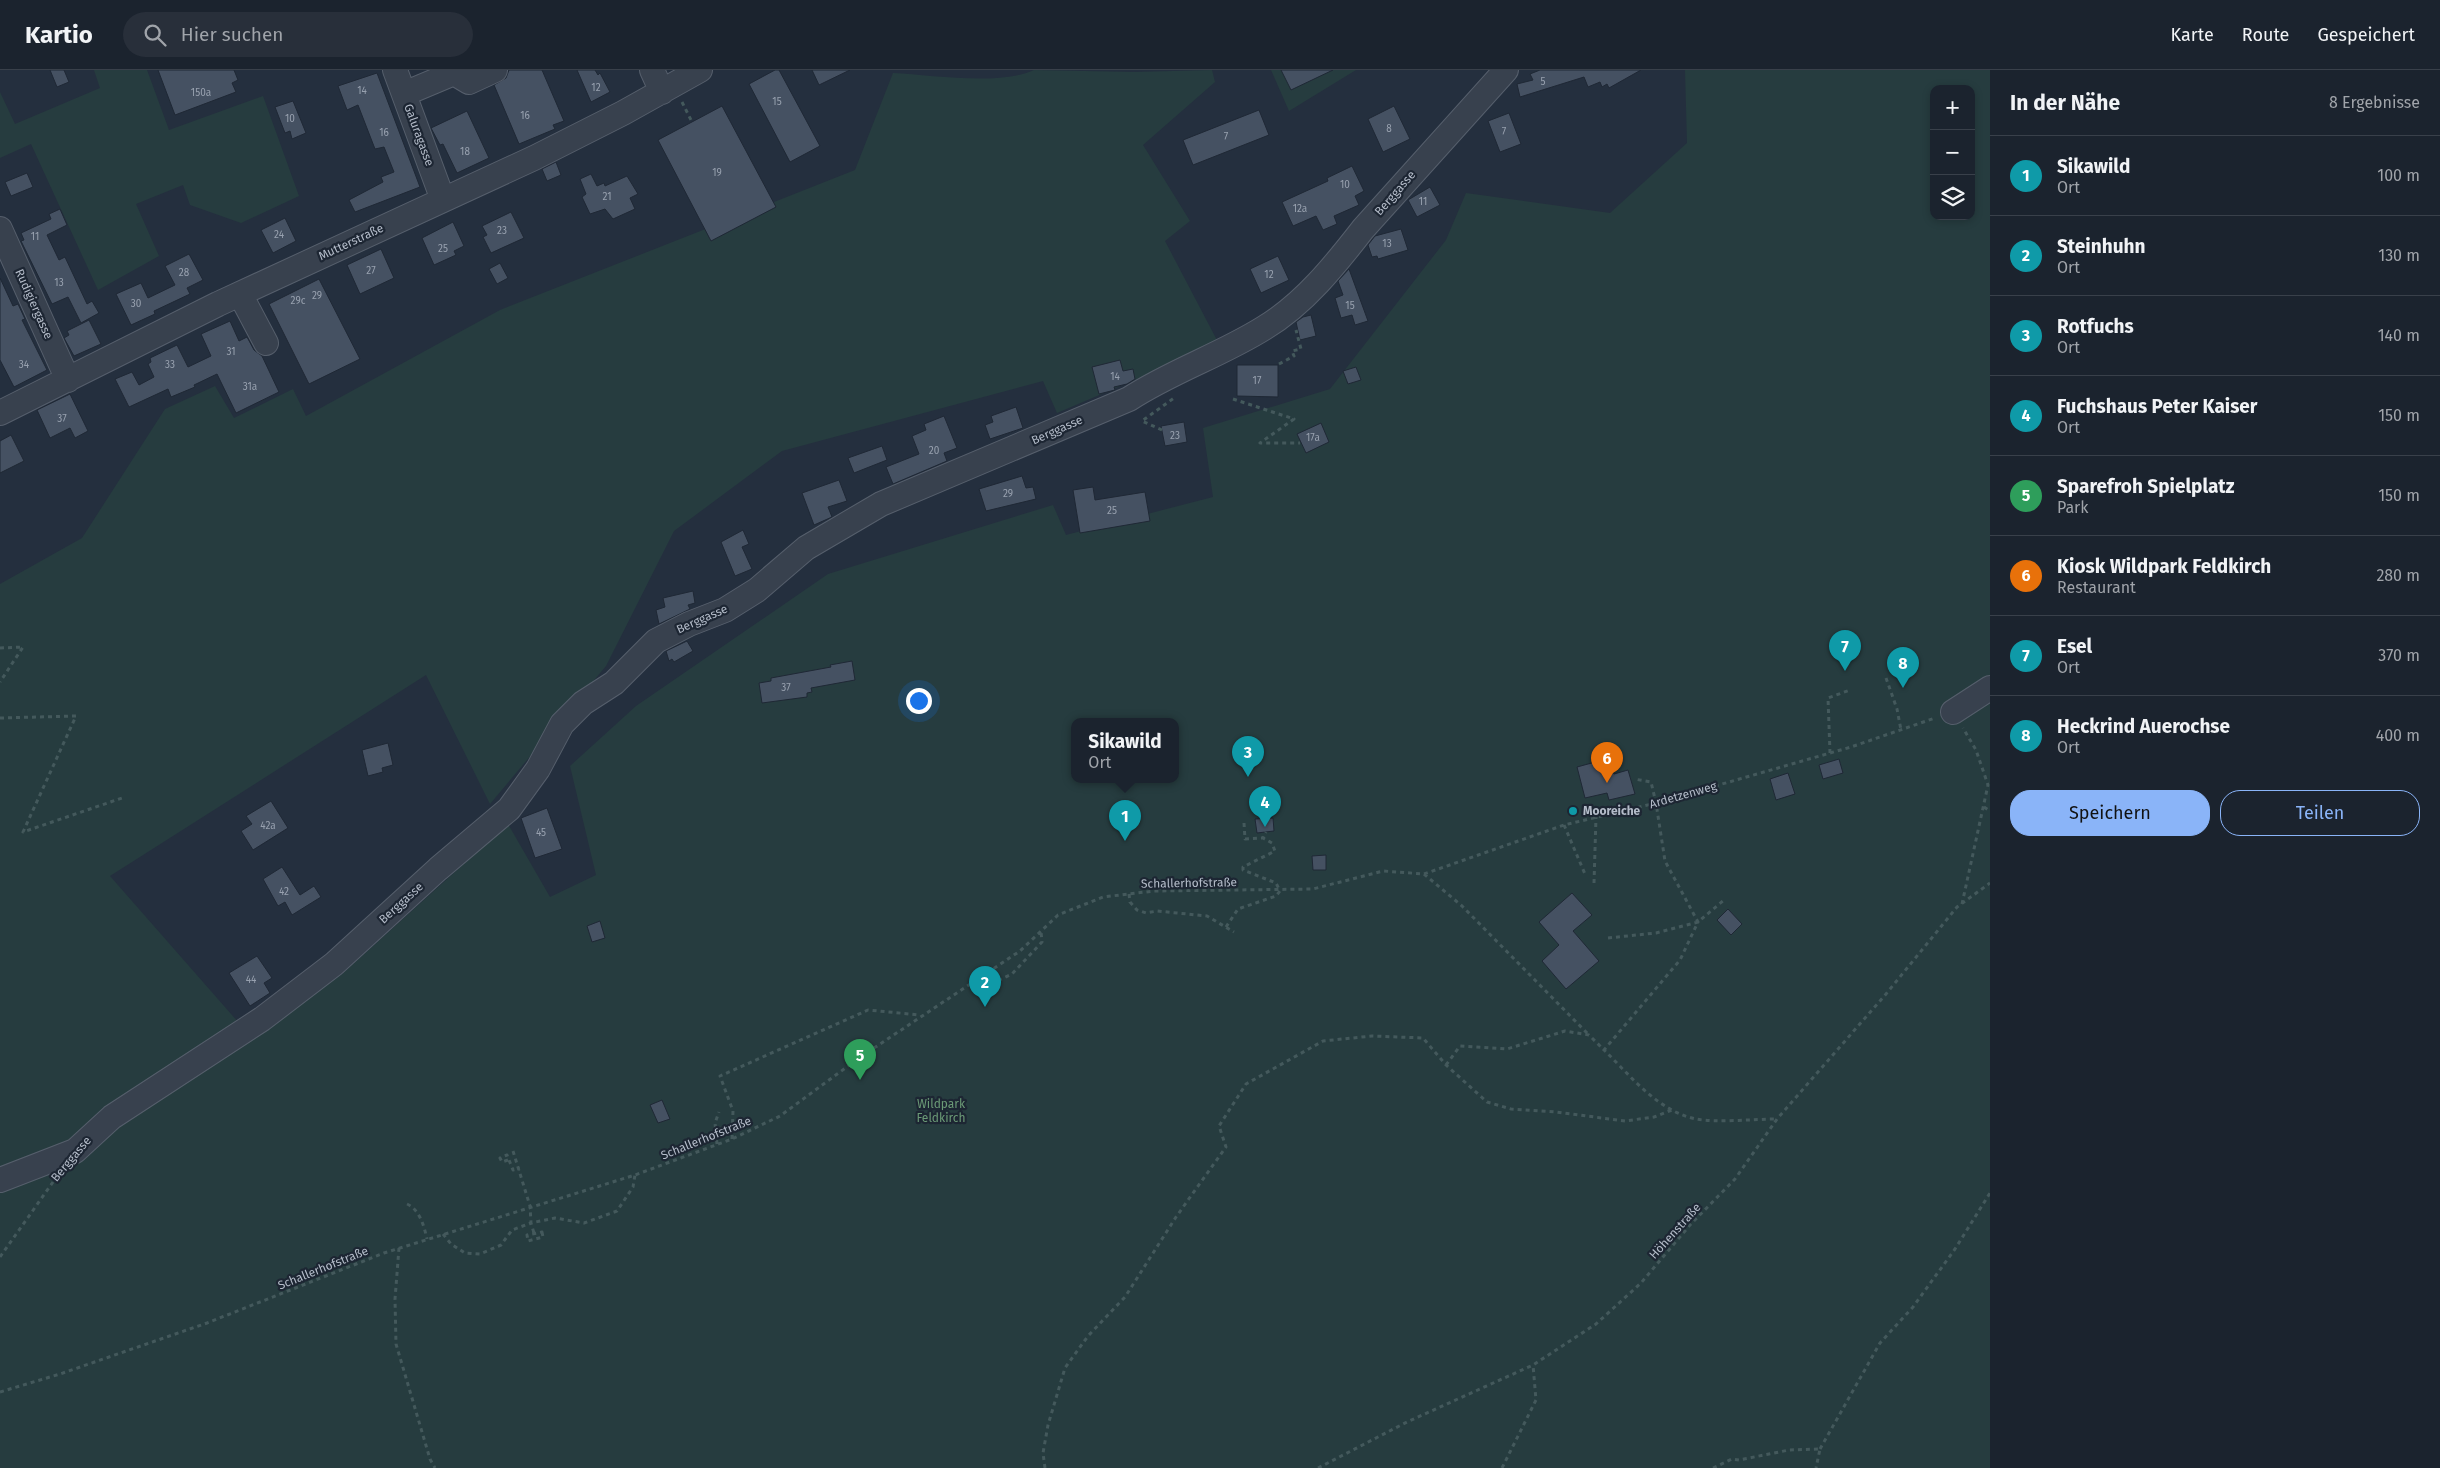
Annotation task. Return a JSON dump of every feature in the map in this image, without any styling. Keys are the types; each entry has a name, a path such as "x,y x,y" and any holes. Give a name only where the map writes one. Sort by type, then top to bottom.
{"street":[{"name":"Galuragasse","path":"395,70 443,200"},
{"path":"404,94 454,73 469,82 495,70"},
{"path":"652,70 662,92"},
{"name":"Mutterstraße","path":"0,413 240,294 534,158 662,92 700,70"},
{"name":"Berggasse","path":"0,1180 76,1151 112,1117 262,1019 334,964 438,869 509,809 538,769 562,724 583,703 614,683 656,641 689,624 725,610 757,590 806,548 881,504 1129,399 1152,384 1248,338 1288,311 1345,252 1363,229 1506,70"},
{"name":"Rudigiergasse","path":"0,229 68,380"},
{"path":"240,294 266,343"},
{"path":"1953,712 1990,688"}],"path":[{"path":"1279,364 1294,356 1292,351 1301,349 1296,330"},
{"path":"1162,430 1142,421 1176,397 1167,397"},
{"path":"1233,399 1294,419 1260,443 1300,443"},
{"path":"0,648 23,647 0,682"},
{"path":"1886,678 1897,709 1901,730"},
{"path":"1830,754 1828,698 1850,690"},
{"path":"1953,712 1976,750 1988,785 1962,904"},
{"name":"Ardetzenweg","path":"1382,871 1424,874 1564,825 1656,803 1830,754 1953,712"},
{"path":"0,718 76,716 23,832 125,797"},
{"path":"1634,779 1651,782 1665,861 1698,922"},
{"path":"1984,807 1990,811"},
{"path":"1594,883 1596,817"},
{"path":"1226,926 1238,909 1276,896 1280,891 1276,883 1243,870 1243,866 1275,851 1272,843 1264,838 1244,839 1244,823"},
{"path":"1564,825 1585,874"},
{"path":"1264,838 1266,832"},
{"name":"Schallerhofstraße","path":"0,1392 60,1374 171,1336 399,1248 635,1175 732,1139 780,1116 921,1015 1020,951 1058,915 1103,897 1159,890 1280,891 1313,889 1382,871"},
{"path":"1424,874 1462,906 1633,1081 1672,1110 1697,1119 1777,1119"},
{"path":"1159,890 1160,879"},
{"name":"Höhenstraße","path":"1318,1468 1407,1422 1533,1365 1596,1324 1641,1283 1734,1179 1777,1119 1962,904 1990,883"},
{"path":"1129,894 1130,902 1137,910 1146,913 1158,911 1207,916 1234,932"},
{"path":"1604,1050 1680,960 1698,922 1724,900"},
{"path":"1608,938 1656,933 1698,922"},
{"path":"984,974 997,981 1012,974 1042,942 1041,931"},
{"path":"732,1139 733,1111 720,1076 868,1010 921,1015"},
{"path":"1446,1065 1460,1046 1507,1049 1565,1031 1589,1035"},
{"path":"1045,1468 1043,1453 1048,1425 1065,1368 1088,1336 1125,1297 1176,1217 1226,1147 1219,1126 1246,1084 1323,1040 1372,1036 1423,1038 1446,1065 1487,1102 1511,1109 1556,1112 1625,1122 1654,1117 1672,1110"},
{"path":"718,1144 715,1126 719,1112"},
{"path":"513,1151 530,1206 531,1223 534,1233"},
{"path":"508,1160 513,1170 520,1169"},
{"path":"442,1234 451,1244 466,1253 480,1254 501,1245 512,1230 531,1223 555,1218 584,1223 616,1212 633,1187 635,1175"},
{"name":"Berggasse","path":"0,1257 44,1191 55,1179"},
{"path":"1816,1468 1820,1449 1880,1343 1913,1307 1955,1249 1990,1193"},
{"path":"407,1204 413,1206 421,1219 427,1239"},
{"path":"542,1232 543,1237 528,1241 527,1235 534,1233 542,1232"},
{"path":"399,1248 395,1299 396,1344 430,1458 435,1468"},
{"path":"1502,1468 1536,1400 1533,1365"},
{"path":"1713,1468 1732,1459 1739,1460 1789,1450 1820,1449"}],"green space":[{"path":"94,70 147,70 169,130 263,96 299,196 241,223 190,205 183,185 136,204 159,256 98,290 31,144 0,158 0,92 15,124 100,88"},
{"name":"Wildpark Feldkirch","path":"1034,70 1134,72 1212,70 1215,82 1143,145 1190,221 1165,241 1219,344 1057,413 1043,381 782,451 674,531 606,666 490,804 426,675 110,876 253,1039 342,974 508,824 550,897 596,875 570,766 636,706 828,574 1053,505 1066,535 1213,497 1203,428 1330,389 1446,240 1466,193 1610,213 1687,143 1685,70 1990,70 1990,1468 0,1468 0,584 82,538 165,409 215,386 234,418 293,389 306,416 500,310 855,170 893,73 984,79 1020,75"},
{"path":"1271,70 1356,70 1289,111"}],"building":[{"path":"50,70 64,70 69,82 57,87"},
{"path":"158,70 234,70 238,80 232,83 236,92 175,115"},
{"path":"509,70 542,70 564,121 553,125 555,129 519,144 494,85 506,78"},
{"path":"577,70 595,70 598,75 600,73 610,92 591,102"},
{"path":"775,70 779,70 820,146 790,162 749,84"},
{"path":"812,70 850,70 819,85"},
{"path":"1281,70 1333,70 1291,90"},
{"path":"1540,70 1641,70 1609,88 1607,84 1602,87 1600,82 1588,87 1584,77 1520,97 1517,84 1533,80 1530,74"},
{"path":"377,73 420,187 355,212 349,200 383,182 381,177 394,172 384,147 375,149 358,105 347,110 338,86"},
{"path":"293,101 306,133 292,139 290,131 285,133 275,107"},
{"path":"722,106 776,207 711,241 658,140"},
{"path":"1394,106 1410,139 1383,152 1368,119"},
{"path":"1259,110 1269,135 1193,165 1183,140"},
{"path":"467,111 489,158 457,173 443,144 440,145 431,128"},
{"path":"1509,113 1521,144 1500,152 1488,121"},
{"path":"556,162 561,175 547,181 542,169"},
{"path":"1352,166 1364,191 1355,196 1359,205 1334,216 1337,224 1323,230 1316,216 1293,226 1282,202 1328,181 1327,178"},
{"path":"27,173 33,187 11,196 5,182"},
{"path":"591,174 597,186 604,183 605,186 627,176 638,194 630,198 635,209 613,219 605,209 590,214 582,197 586,194 580,179"},
{"path":"1430,187 1440,205 1417,217 1408,200"},
{"path":"60,209 67,225 47,235 59,260 65,257 87,304 92,301 99,313 81,323 68,297 52,304 21,241 24,240 21,233 51,219 49,214"},
{"path":"511,212 524,238 491,253 483,237 487,235 482,226"},
{"path":"285,218 296,241 273,253 261,230"},
{"path":"453,222 464,246 454,251 456,255 434,265 422,238"},
{"path":"1401,229 1408,250 1378,259 1377,256 1372,257 1368,245 1375,236"},
{"path":"381,249 394,278 360,294 347,265"},
{"path":"189,254 203,280 187,288 190,294 154,311 155,314 131,325 116,294 141,283 148,298 175,285 165,266"},
{"path":"1278,256 1289,280 1261,293 1250,269"},
{"path":"500,263 508,278 497,284 489,269"},
{"path":"1349,269 1368,321 1355,325 1352,315 1341,318 1335,298 1343,295 1338,281"},
{"path":"0,278 13,306 18,304 25,319 22,320 47,370 14,387 0,360"},
{"path":"319,279 360,359 309,384 269,304"},
{"path":"1311,315 1316,336 1300,340 1296,322 1303,317"},
{"path":"89,320 101,344 74,356 64,338 69,335 67,331"},
{"path":"230,321 239,341 247,337 254,350 262,356 279,392 236,413 217,374 194,385 195,387 171,397 168,389 129,407 115,379 132,372 139,385 154,377 148,364 151,362 150,358 177,345 188,367 211,356 201,334"},
{"path":"1120,360 1123,371 1133,369 1135,379 1127,384 1114,387 1115,390 1099,394 1092,367"},
{"path":"1237,365 1278,365 1278,397 1237,396"},
{"path":"1356,367 1361,380 1348,384 1343,371"},
{"path":"70,394 88,431 75,438 70,428 50,438 37,410"},
{"path":"1016,407 1023,428 990,439 985,425 993,422 991,416"},
{"path":"944,416 957,448 944,453 947,461 893,484 886,467 919,454 912,436 926,430 924,424"},
{"path":"1184,422 1187,442 1165,446 1161,426"},
{"path":"1321,423 1329,442 1306,453 1297,434"},
{"path":"11,435 24,461 0,473 0,441"},
{"path":"882,446 887,460 854,473 848,458"},
{"path":"1022,476 1026,488 1033,487 1036,499 986,511 979,489"},
{"path":"839,480 847,501 828,507 832,517 814,525 802,493"},
{"path":"1093,487 1095,500 1145,492 1150,521 1080,533 1073,490"},
{"path":"743,530 749,544 742,547 752,569 735,576 721,542"},
{"path":"693,591 695,603 688,605 690,609 659,624 656,610 665,607 663,598"},
{"path":"687,641 693,651 674,662 672,659 669,661 666,651"},
{"path":"852,661 855,680 811,688 812,692 807,693 807,697 762,703 759,683 771,681 771,678 831,667 830,665"},
{"path":"388,743 393,765 382,768 383,772 368,776 362,750"},
{"path":"1610,758 1614,774 1628,770 1635,794 1609,800 1607,793 1585,798 1577,767"},
{"path":"1839,759 1843,773 1823,779 1819,765"},
{"path":"1788,773 1795,794 1776,800 1770,779"},
{"path":"271,801 288,828 253,850 241,831 252,824 246,816"},
{"path":"547,808 562,849 535,858 521,818"},
{"path":"1273,818 1274,831 1257,833 1255,819"},
{"path":"1326,855 1326,870 1313,870 1312,856"},
{"path":"282,867 300,895 314,886 321,897 292,915 285,902 278,906 263,879"},
{"path":"1572,893 1592,915 1573,931 1599,961 1566,989 1542,961 1559,945 1539,922"},
{"path":"1728,909 1742,924 1731,935 1717,920"},
{"path":"600,921 605,938 592,942 587,926"},
{"path":"257,956 272,978 264,983 270,993 250,1006 229,973"},
{"path":"662,1100 670,1119 658,1123 650,1105"}],"place":[{"name":"Esel","path":"1845,671"},
{"name":"Heckrind Auerochse","path":"1903,688"},
{"name":"Rotfuchs","path":"1248,777"},
{"name":"Kiosk Wildpark Feldkirch","path":"1607,783"},
{"name":"Mooreiche","path":"1573,811"},
{"name":"Fuchshaus Peter Kaiser","path":"1265,827"},
{"name":"Sikawild","path":"1125,841"},
{"name":"Steinhuhn","path":"985,1007"},
{"name":"Sparefroh Spielplatz","path":"860,1080"}]}
